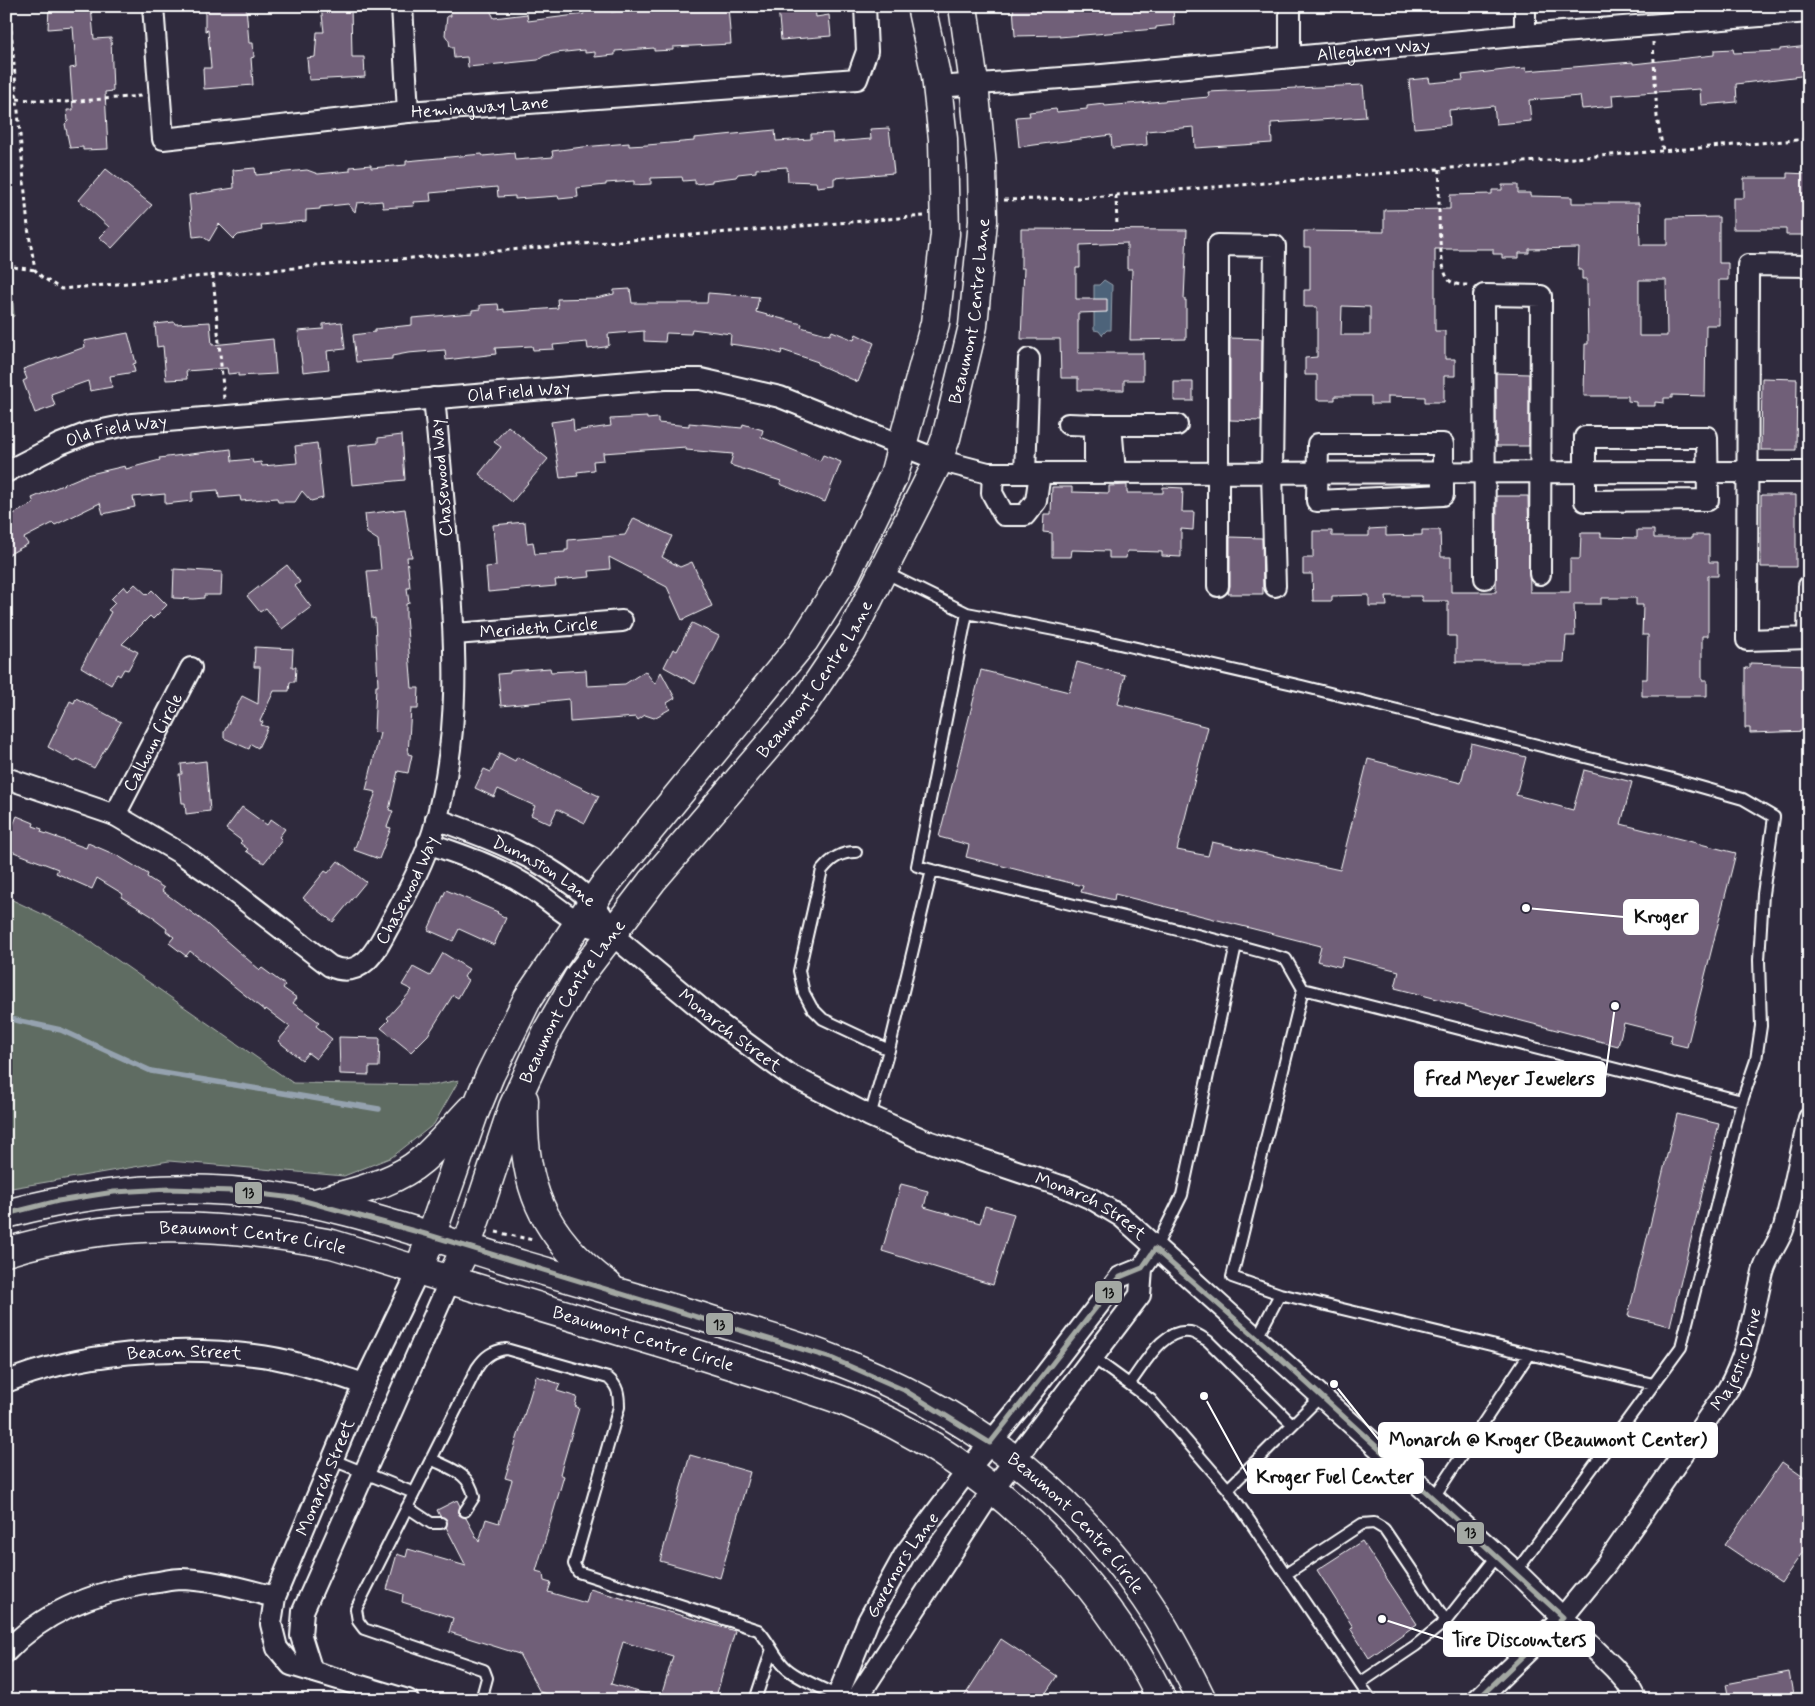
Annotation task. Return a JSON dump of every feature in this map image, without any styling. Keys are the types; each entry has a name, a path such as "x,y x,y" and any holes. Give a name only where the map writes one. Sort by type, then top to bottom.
{"street":[{"name":"Hemingway Lane","path":"154,6 163,139 408,112 857,79 867,51 866,6"},
{"path":"402,6 408,112"},
{"name":"Beaumont Centre Lane","path":"419,1270 429,1235 479,1100 528,998 585,913 804,641 845,576 880,508 894,475 935,323 942,276 946,180 937,86 921,6"},
{"name":"Beaumont Centre Lane","path":"450,1280 466,1248 513,1107 548,1030 578,978 652,881 803,705 852,632 938,460 946,438 973,326 984,220 982,166 974,84 963,6"},
{"path":"1290,6 1290,56"},
{"path":"1525,6 1525,35"},
{"name":"Allegheny Way","path":"937,86 1102,75 1290,56 1652,24 1768,10 1809,12"},
{"path":"1218,586 1218,245 1275,246 1272,472 1275,586"},
{"path":"1809,266 1748,265 1747,640 1808,638 1809,586"},
{"path":"1485,578 1484,295 1541,296 1542,472 1540,574"},
{"path":"1029,359 1033,473 1036,501 1025,514 1004,515 992,493 993,473 1033,473 1105,472 1809,472"},
{"name":"Old Field Way","path":"6,472 88,433 132,424 665,379 701,379 780,397 938,460 993,473"},
{"name":"Chasewood Way","path":"6,778 115,816 180,853 212,875 330,966 338,970 359,966 368,961 396,914 428,843 444,786 451,742 456,692 455,634 434,398"},
{"path":"1068,424 1177,425"},
{"path":"1103,425 1105,472"},
{"path":"1585,437 1707,437 1708,500 1585,501 1585,473 1585,437"},
{"path":"1318,444 1443,444 1444,472 1443,496 1317,501 1318,444"},
{"name":"Merideth Circle","path":"455,634 622,621"},
{"name":"Calhoun Circle","path":"115,816 191,668"},
{"name":"Dunnston Lane","path":"436,819 512,849 572,885 585,913"},
{"name":"Dunnston Lane","path":"428,843 504,872 585,913 612,933"},
{"name":"Monarch Street","path":"612,933 717,1022 788,1074 870,1116 922,1138 1067,1188 1092,1199 1122,1217 1154,1249 1257,1338 1563,1616 1614,1668 1627,1683 1636,1700"},
{"path":"525,1081 523,1134 527,1165 535,1196 566,1247 587,1269 618,1293"},
{"path":"315,1203 376,1185 401,1174 421,1161 479,1100"},
{"name":"Majestic Drive","path":"1477,1700 1563,1616 1607,1563 1722,1399 1733,1380 1749,1338 1763,1270 1777,1245 1784,1227 1809,1118"},
{"name":"Beaumont Centre Circle","path":"6,1214 58,1201 114,1192 169,1189 234,1191 294,1198 429,1235 466,1248 775,1339 840,1362 904,1390 990,1443 1015,1461 1091,1532 1124,1570 1156,1616 1202,1700"},
{"name":"Beaumont Centre Circle","path":"6,1252 105,1230 223,1228 276,1233 332,1244 734,1365 846,1402 955,1460 993,1490 1056,1548 1104,1604 1129,1639 1162,1700"},
{"path":"1142,1268 1154,1249"},
{"name":"Governors Lane","path":"1142,1268 1140,1295 993,1490 844,1699 868,1621 905,1554 968,1470 1120,1277 1142,1268"},
{"name":"Monarch Street","path":"408,1700 375,1695 291,1665 277,1648 271,1624 274,1597 364,1384 419,1270"},
{"name":"Monarch Street","path":"312,1671 301,1636 303,1611 450,1280"},
{"name":"Beacon Street","path":"6,1382 100,1356 170,1350 255,1355 315,1369 364,1384"},
{"path":"8,1644 64,1608 103,1592 144,1584 179,1579 218,1582 274,1597"}],"lane":[{"path":"883,572 967,613 1080,634 1302,686 1660,775 1743,799 1774,816 1762,894 1759,960 1761,1026 1756,1060 1742,1101 1681,1347 1516,1572"},
{"path":"967,613 917,866 1286,959 1303,989 1232,1277 1280,1294 1654,1384"},
{"path":"856,852 844,852 830,860 822,870 799,970 804,992 812,1008 823,1019 889,1050"},
{"path":"870,1116 889,1050 932,870"},
{"path":"1154,1249 1182,1195 1236,945"},
{"path":"1303,989 1742,1101"},
{"path":"1257,1338 1280,1294"},
{"path":"1130,1383 1162,1341 1176,1332 1192,1332 1208,1341 1292,1424"},
{"path":"481,1700 487,1678 484,1670 364,1629 358,1621 356,1609 477,1368 483,1359 493,1351 506,1349 608,1378 614,1383 619,1393 619,1407 574,1564 578,1572 758,1630 765,1637 771,1652 787,1670 844,1699"},
{"path":"1434,1497 1529,1354"},
{"path":"1092,1357 1151,1400 1228,1489 1371,1700"},
{"path":"1228,1489 1321,1396"},
{"path":"431,1459 467,1478 472,1486 474,1498 465,1510"},
{"path":"333,1460 414,1493"},
{"path":"407,1506 432,1523 441,1523"},
{"path":"1286,1574 1362,1524 1374,1523 1384,1529 1446,1621"},
{"path":"1360,1683 1415,1646 1446,1621 1498,1555"},
{"path":"755,1700 771,1652"}],"path":[{"path":"9,6 28,228 35,270 42,277 61,289 924,216"},
{"path":"1652,24 1657,117 1663,151"},
{"path":"17,100 68,102 160,95"},
{"path":"1003,200 1116,195 1809,139"},
{"path":"1440,169 1439,232 1445,275 1450,282 1474,285 1484,295"},
{"path":"1116,195 1117,227"},
{"path":"6,266 35,270"},
{"path":"213,275 225,416"},
{"path":"493,1240 496,1231 536,1241"}],"green space":[{"path":"6,217 14,316 6,320"},
{"path":"6,897 70,927 293,1083 434,1085 459,1080 434,1124 392,1157 344,1176 169,1161 6,1189"}],"water":[{"path":"1104,280 1112,285 1111,330 1107,330 1102,335 1099,331 1094,330 1094,285 1099,285"}],"building":[{"path":"49,6 91,6 94,39 111,38 113,91 105,92 108,149 83,150 83,147 70,148 65,124 68,121 67,110 73,110 70,68 76,67 73,27 48,29"},
{"path":"205,6 246,6 249,43 253,43 254,57 251,58 253,85 204,89 203,68 211,68 208,30 205,31"},
{"path":"321,6 351,6 352,57 364,57 365,77 309,80 307,58 315,57 317,32 324,32"},
{"path":"450,6 488,6 494,18 527,14 528,21 584,14 583,6 611,6 611,12 680,6 728,6 731,44 673,47 673,50 654,51 654,48 615,51 615,55 595,57 595,52 585,53 585,50 556,53 544,56 538,60 468,67 467,57 454,58 453,47 450,47 445,35 447,16 451,16"},
{"path":"778,6 815,6 816,17 829,15 831,36 781,40"},
{"path":"1013,6 1173,6 1174,25 1156,27 1156,29 1059,37 1059,35 1015,36"},
{"path":"1809,46 1809,75 1736,84 1737,102 1701,105 1700,89 1612,95 1613,106 1582,109 1580,96 1529,100 1531,121 1496,124 1494,106 1449,110 1450,125 1414,128 1409,80 1429,78 1430,83 1463,80 1462,75 1513,69 1526,68 1526,71 1633,62 1633,64 1714,55 1714,50 1733,49 1734,53 1780,51 1780,49"},
{"path":"1363,85 1366,117 1271,123 1272,143 1195,148 1194,127 1146,131 1147,145 1112,148 1111,135 1019,147 1016,117 1030,116 1029,112 1056,109 1057,112 1087,109 1087,106 1104,104 1105,106 1209,97 1208,92"},
{"path":"889,128 894,173 834,178 834,185 817,187 816,182 788,181 787,167 756,169 756,172 738,174 736,177 695,184 695,180 683,181 682,177 651,178 651,184 634,185 634,181 606,183 606,185 577,188 578,197 559,199 558,196 515,199 515,196 498,197 497,187 430,193 431,201 413,202 414,206 383,208 382,201 357,203 355,212 348,204 320,207 320,209 306,210 306,221 261,225 262,230 238,235 234,239 219,224 209,241 202,236 193,237 189,195 234,188 233,170 255,168 256,175 307,170 318,174 350,171 350,167 371,165 371,168 406,165 406,161 482,154 483,156 514,153 515,160 553,157 552,151 583,147 629,143 629,146 694,141 694,138 775,130 776,141 811,139 811,134 832,133 833,142 871,139 870,129"},
{"path":"106,169 152,205 112,248 99,237 109,227 79,200"},
{"path":"1787,173 1809,174 1809,235 1786,235 1786,229 1733,229 1733,198 1744,198 1744,178 1787,178"},
{"path":"1502,185 1518,185 1518,193 1530,193 1530,196 1572,197 1572,203 1639,203 1640,245 1667,245 1667,218 1719,217 1719,263 1728,263 1728,280 1719,280 1719,325 1706,325 1705,396 1672,395 1672,398 1664,398 1664,403 1655,402 1655,406 1636,406 1636,402 1628,401 1628,396 1584,396 1585,344 1588,344 1587,279 1582,279 1582,270 1578,270 1579,248 1529,249 1529,253 1519,253 1519,258 1502,258 1502,254 1493,254 1493,249 1435,249 1435,331 1445,331 1445,359 1455,359 1455,376 1444,376 1444,402 1425,402 1425,397 1388,396 1388,404 1371,404 1371,396 1335,396 1335,400 1317,400 1317,375 1305,375 1305,358 1317,357 1317,307 1304,307 1304,290 1310,290 1310,247 1304,247 1304,231 1384,232 1384,210 1450,209 1450,195 1492,194 1492,190 1502,190","holes":["1639,280 1666,280 1667,336 1639,336","1342,306 1370,307 1370,335 1341,335"]},
{"path":"1021,229 1187,230 1184,300 1186,300 1186,339 1130,340 1132,269 1127,269 1127,243 1080,245 1080,268 1076,268 1076,299 1107,299 1107,312 1078,313 1078,353 1143,353 1143,380 1124,380 1124,390 1078,390 1078,378 1061,378 1060,339 1021,339 1024,268 1021,268"},
{"path":"630,289 632,303 707,303 708,293 759,297 756,312 802,324 801,327 830,335 832,331 854,340 856,334 874,343 858,382 817,364 818,362 782,350 781,354 765,349 730,344 731,334 692,329 691,334 666,333 665,342 644,341 644,331 608,334 609,345 588,349 587,342 553,345 554,349 533,350 532,346 495,348 496,354 446,360 445,350 408,353 392,356 392,359 356,362 353,335 375,332 375,329 412,325 412,318 472,313 472,310 480,309 480,305 498,304 499,310 504,309 504,312 558,308 557,299 596,298 614,294 614,290"},
{"path":"174,322 175,324 210,322 212,345 273,339 276,374 238,376 238,373 228,374 227,368 186,371 187,379 166,380 163,346 157,347 155,324"},
{"path":"342,322 345,349 327,351 329,369 303,372 298,331 323,329 323,324"},
{"path":"128,333 136,363 133,364 135,372 110,376 112,387 90,391 88,381 51,394 55,406 35,413 23,381 27,379 23,369 85,347 84,341"},
{"path":"1230,338 1262,339 1261,421 1230,420"},
{"path":"1496,373 1529,374 1529,446 1496,446"},
{"path":"1762,378 1797,379 1796,450 1761,450"},
{"path":"1174,382 1193,382 1193,401 1174,401"},
{"path":"647,417 647,419 658,418 658,423 689,426 689,423 742,428 743,424 763,430 761,437 820,461 823,455 841,462 825,502 780,484 781,481 730,465 733,454 686,450 686,447 603,453 604,460 593,461 594,470 577,472 578,476 560,478 551,422 573,419 574,431 611,426 610,419"},
{"path":"508,426 548,459 512,502 479,474 501,447 494,442"},
{"path":"402,435 405,480 352,485 348,446 378,443 378,438"},
{"path":"317,443 323,498 311,501 302,491 295,502 278,502 277,498 241,501 240,496 219,498 218,490 192,492 192,501 165,504 165,494 133,497 135,507 103,514 100,503 24,538 28,544 6,556 6,518 34,503 32,498 86,475 125,466 126,469 160,460 159,458 231,449 232,461 252,459 253,463 261,462 262,466 297,463 295,446"},
{"path":"1127,485 1127,493 1163,493 1163,487 1183,488 1182,512 1194,512 1193,530 1181,529 1181,557 1162,556 1162,552 1127,551 1126,558 1109,558 1109,551 1072,550 1071,557 1052,557 1052,533 1043,532 1044,514 1051,514 1052,487 1072,487 1072,492 1109,493 1109,486"},
{"path":"1761,495 1796,495 1796,567 1761,567"},
{"path":"1497,496 1528,496 1530,592 1570,592 1570,559 1580,559 1581,533 1601,533 1601,537 1637,538 1637,530 1654,530 1654,538 1692,538 1692,535 1709,535 1709,562 1718,562 1718,576 1708,576 1708,636 1702,636 1702,680 1707,680 1707,696 1642,696 1642,679 1647,679 1648,635 1642,635 1643,605 1636,605 1636,598 1601,598 1601,604 1574,604 1575,636 1566,636 1564,662 1456,662 1456,636 1448,636 1448,601 1422,601 1422,596 1386,596 1387,606 1369,606 1369,595 1332,596 1332,601 1313,601 1312,574 1303,574 1303,558 1313,558 1313,531 1332,531 1332,536 1369,536 1369,529 1386,528 1386,536 1422,535 1422,530 1440,530 1441,557 1451,557 1451,592 1496,592"},
{"path":"405,509 412,557 407,557 410,588 407,588 409,603 406,604 406,616 412,688 419,688 418,709 411,709 408,754 412,755 408,773 398,771 389,810 393,811 387,827 391,828 379,859 354,850 376,792 366,790 380,733 374,732 376,686 378,686 375,618 372,619 367,571 381,570 378,540 367,533 365,514"},
{"path":"634,518 672,536 662,557 680,567 692,562 712,606 682,620 667,587 609,557 610,569 589,571 590,577 555,580 556,586 488,592 486,567 496,566 493,525 525,522 527,543 533,542 535,554 565,552 565,550 568,550 568,540 625,535"},
{"path":"1230,537 1262,538 1263,594 1228,594 1230,586"},
{"path":"287,565 300,582 295,586 311,607 282,629 266,608 260,612 247,596"},
{"path":"174,569 222,572 221,595 204,595 204,598 194,599 173,598"},
{"path":"135,584 147,595 152,590 167,605 153,619 150,616 122,644 138,652 128,670 124,669 120,676 117,674 111,685 81,667 111,612 108,610 115,603 111,599 124,586 128,591"},
{"path":"692,623 719,636 695,684 664,667 673,649 677,651"},
{"path":"255,647 293,649 292,667 296,667 295,682 290,682 289,691 274,691 260,721 263,722 261,725 268,727 258,748 251,744 249,749 224,738 224,732 242,696 258,704 260,667 254,667"},
{"path":"1077,662 1125,675 1118,704 1208,727 1177,850 1208,856 1212,842 1340,870 1368,759 1461,783 1471,743 1526,757 1516,795 1573,810 1584,770 1632,782 1621,824 1736,853 1687,1047 1670,1043 1672,1035 1624,1023 1618,1046 1395,988 1399,971 1343,957 1341,967 1317,961 1321,946 1115,894 1114,900 1081,892 1083,886 966,857 969,845 939,837 981,670 1069,692"},
{"path":"1750,663 1809,665 1809,731 1750,733 1750,728 1745,728 1745,668 1750,668"},
{"path":"550,668 551,672 586,670 587,686 625,684 645,671 655,684 661,672 675,698 667,703 670,709 654,718 645,715 638,720 636,717 570,722 569,699 501,706 498,674 510,673 510,671"},
{"path":"76,698 121,722 94,768 77,759 75,762 48,747 70,701 74,703"},
{"path":"500,753 515,761 517,757 599,796 585,823 557,809 550,824 531,815 535,806 498,789 494,797 475,788 484,769 491,772"},
{"path":"206,761 210,811 186,814 185,803 182,803 179,774 182,774 181,764"},
{"path":"242,807 267,825 271,819 285,829 279,837 282,840 264,863 246,851 248,849 240,843 242,841 226,829"},
{"path":"17,816 34,823 33,826 42,829 41,832 86,848 88,843 118,856 148,874 147,877 164,888 162,891 202,920 260,970 262,968 285,985 283,988 297,998 293,1003 319,1022 316,1026 332,1039 316,1059 308,1053 302,1060 278,1041 290,1027 266,1009 265,1011 190,951 186,956 169,943 174,937 166,931 167,929 155,918 121,897 123,894 97,878 92,889 56,873 58,869 6,849 6,841"},
{"path":"338,861 366,882 333,922 303,898 325,871 328,873"},
{"path":"446,890 498,912 506,918 494,945 459,929 453,941 428,930"},
{"path":"443,953 469,969 464,977 468,980 458,998 453,995 428,1035 411,1052 381,1028 389,1020 387,1018 412,990 402,985 413,967 430,976"},
{"path":"339,1037 380,1038 379,1067 369,1067 369,1075 340,1074"},
{"path":"1677,1114 1719,1124 1670,1326 1628,1316"},
{"path":"901,1184 928,1191 924,1207 980,1223 985,1206 1014,1214 993,1285 882,1251"},
{"path":"536,1376 560,1384 557,1391 577,1397 575,1406 579,1408 560,1474 564,1476 536,1571 543,1573 544,1581 551,1583 548,1592 586,1603 590,1589 735,1631 715,1700 660,1700 673,1656 623,1642 611,1684 653,1696 652,1700 565,1700 540,1692 519,1654 449,1632 453,1618 402,1602 403,1594 387,1589 397,1554 406,1557 408,1549 466,1566 446,1527 447,1520 440,1516 437,1510 457,1500 460,1506 459,1515 466,1518 479,1542 486,1519 499,1523 512,1480 505,1478"},
{"path":"690,1455 750,1472 720,1578 660,1561"},
{"path":"1782,1462 1809,1481 1809,1543 1781,1583 1725,1545"},
{"path":"1362,1541 1417,1624 1369,1658 1350,1628 1353,1627 1317,1570"},
{"path":"1001,1639 1057,1676 1041,1700 962,1700"},
{"path":"1789,1672 1794,1700 1729,1700 1726,1684"}],"waterway":[{"path":"6,1018 61,1030 151,1071 379,1109"}],"transit line":[{"name":"13","path":"6,1214 58,1201 114,1192 169,1189 234,1191 294,1198 429,1235 831,1358 904,1390 990,1443 1120,1277 1142,1268 1155,1249 1275,1354 1563,1617 1477,1700"}],"place":[{"name":"Kroger","path":"1526,908"},
{"name":"Fred Meyer Jewelers","path":"1615,1006"},
{"name":"Monarch @ Kroger (Beaumont Center)","path":"1334,1384"},
{"name":"Kroger Fuel Center","path":"1204,1396"},
{"name":"Tire Discounters","path":"1382,1619"}]}
